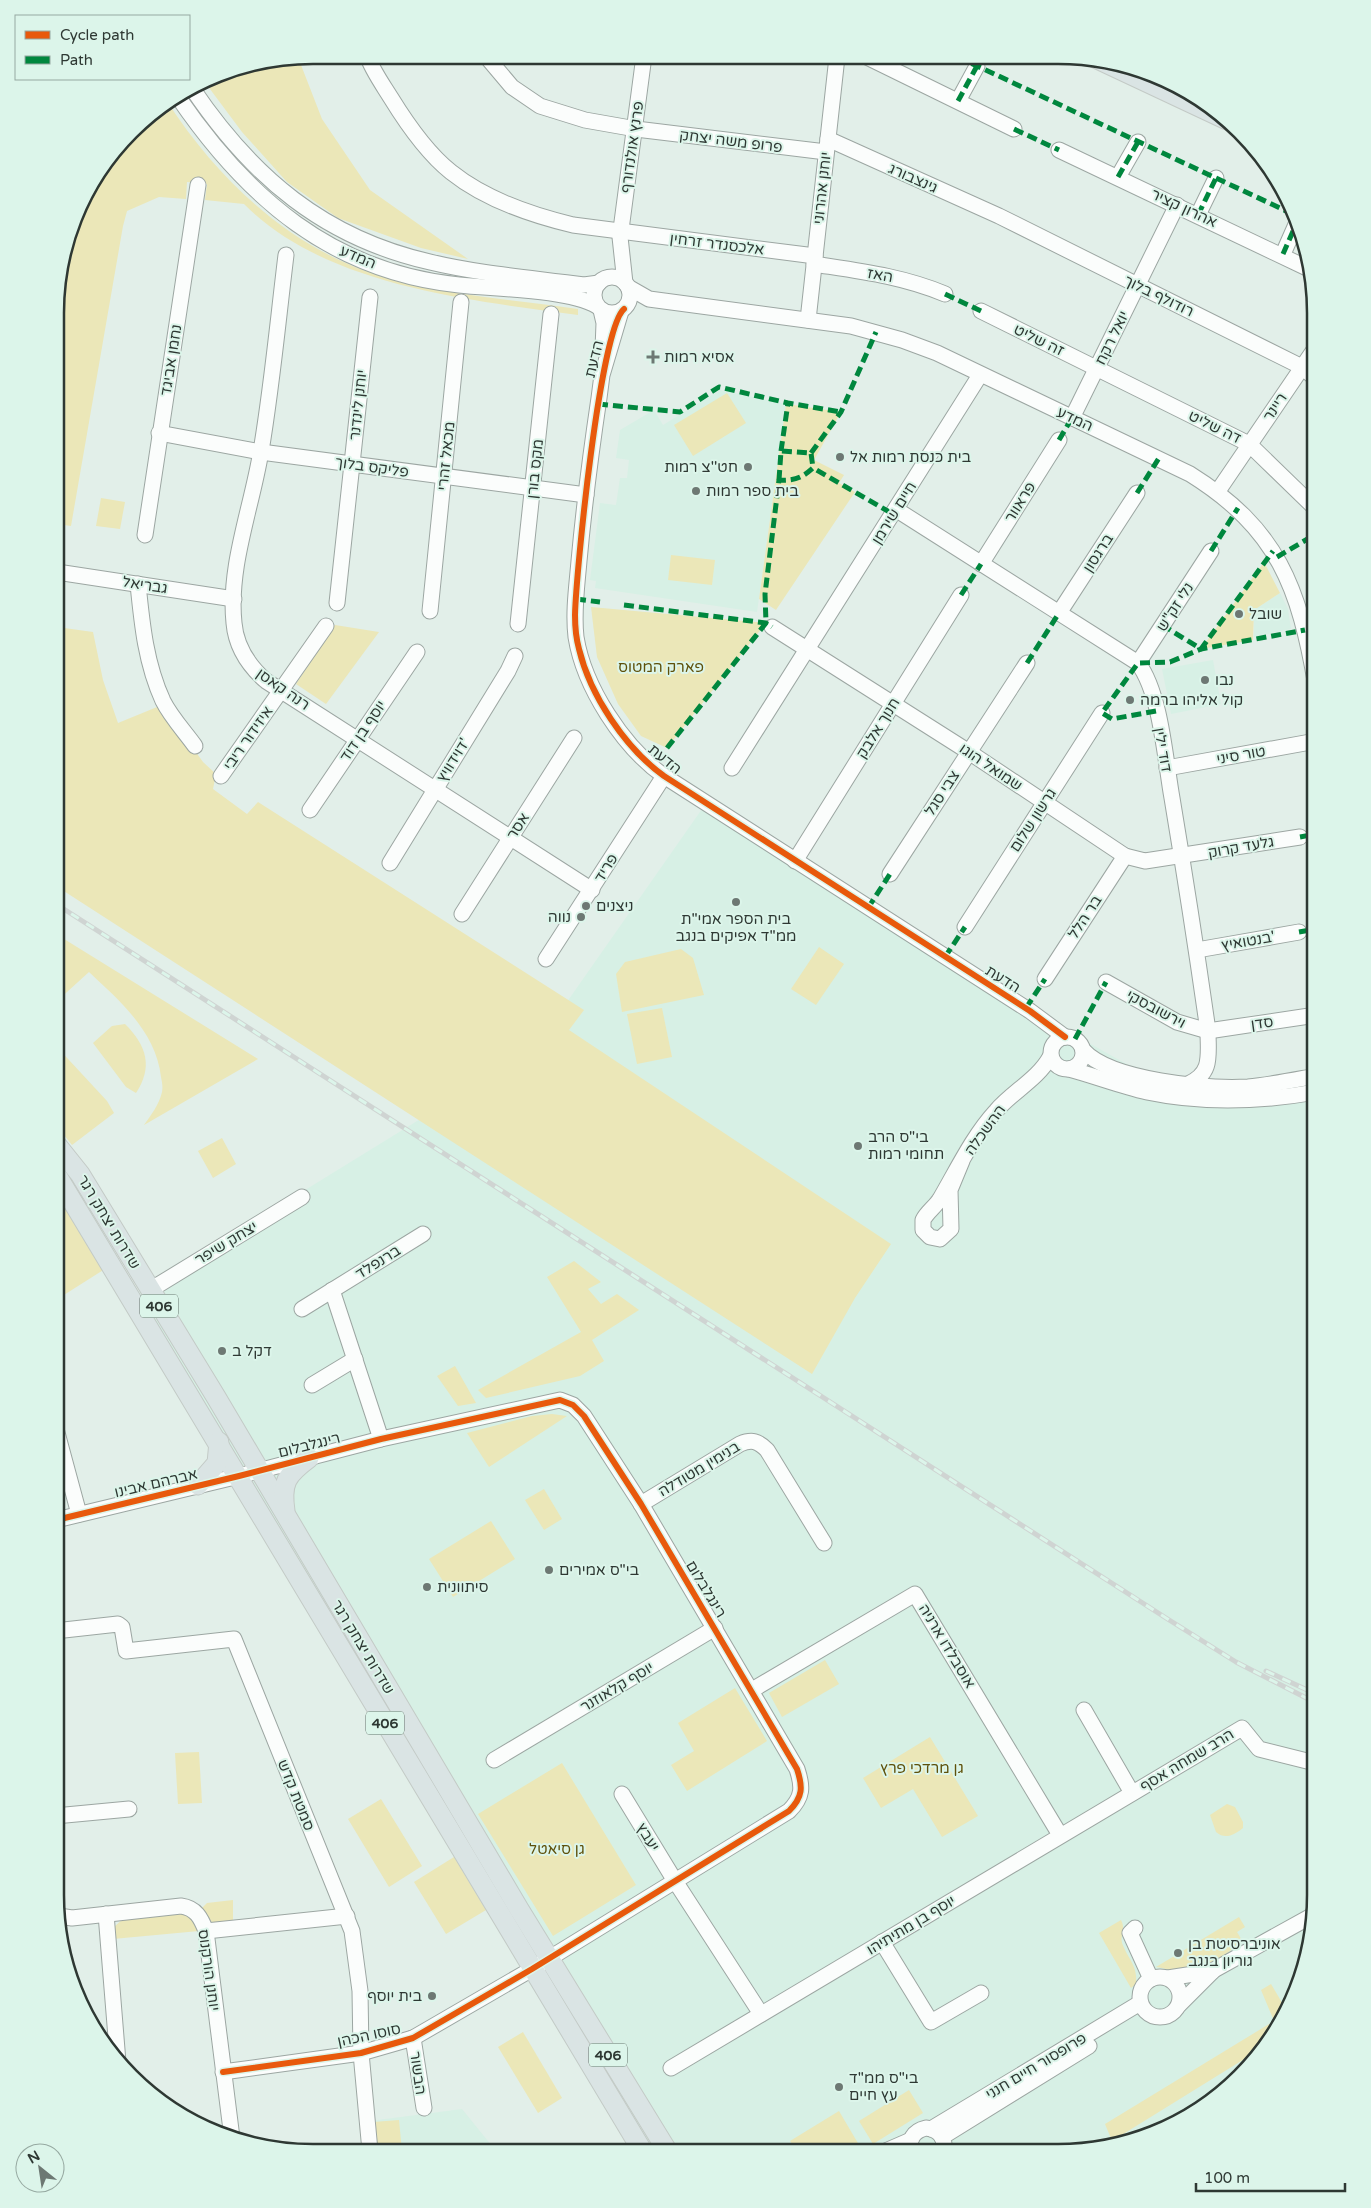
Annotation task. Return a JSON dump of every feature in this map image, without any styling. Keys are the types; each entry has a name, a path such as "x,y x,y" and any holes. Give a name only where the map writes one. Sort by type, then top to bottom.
{"main road":[{"path":"1129,74 1196,106"},
{"name":"שדרות יצחק רגר","path":"64,1154 80,1174 259,1470 549,1958 663,2144"},
{"name":"שדרות יצחק רגר","path":"64,1187 638,2144"},
{"path":"198,1485 217,1463 218,1442"},
{"path":"285,1515 284,1485 297,1467 309,1458"}],"street":[{"name":"אלכסנדר זרחין","path":"371,64 401,115 451,172 505,203 535,216 620,234 814,260"},
{"name":"פרופ משה יצחק","path":"492,64 512,88 540,106 585,120 636,129 827,146"},
{"name":"פרנץ אולנדורף","path":"601,281 620,234 636,129 643,64"},
{"name":"יוחנן אהרוני","path":"808,320 836,64"},
{"path":"884,64 1014,128"},
{"path":"958,101 977,66"},
{"name":"המדע","path":"195,93 225,135 264,176 298,203 341,231 373,245 428,262 584,285 601,281"},
{"name":"המדע","path":"181,101 215,149 251,187 298,226 328,244 366,262 406,275 455,285 572,296 599,308"},
{"path":"1118,177 1138,142"},
{"name":"גינצבורג","path":"827,146 999,216"},
{"name":"אהרון קציר","path":"1059,150 1283,254 1302,265"},
{"path":"1198,215 1216,178"},
{"name":"נחמן אביגד","path":"145,535 198,185"},
{"name":"יואל רקח","path":"1072,418 1177,205"},
{"name":"רודולף בלוך","path":"999,216 1302,367 1307,371"},
{"path":"1283,254 1293,231"},
{"name":"פרנץ אולנדורף","path":"620,234 627,285"},
{"name":"רנה קאסן","path":"286,255 261,452 241,548 234,599 236,636 244,655 253,670 281,691 592,890"},
{"name":"האז","path":"814,260 919,283 945,294"},
{"path":"617,278 627,285 630,297 622,310 611,313 599,308 594,292 601,281 617,278"},
{"name":"המדע","path":"627,285 649,299 851,326 902,340 937,353 1167,462 1218,491 1252,521 1273,551 1307,633"},
{"name":"יוחנן לינדנר","path":"337,603 370,297"},
{"name":"מכאל זהרי","path":"430,611 461,302"},
{"name":"המדע","path":"622,310 650,307 710,308"},
{"name":"הדעת","path":"599,308 604,323 602,375 586,495 575,616 579,650 598,694 616,726 640,757 664,776 1030,1011 1065,1037"},
{"name":"הדעת","path":"602,375 622,310"},
{"name":"זה שליט","path":"981,311 1097,369"},
{"name":"מקס בורן","path":"518,624 551,314"},
{"name":"ריינר","path":"1218,491 1307,360"},
{"name":"דה שליט","path":"1097,369 1249,444 1307,500"},
{"name":"חיים שירמן","path":"732,768 980,375"},
{"name":"פליקס בלוך","path":"159,433 261,452 586,495"},
{"name":"פראוור","path":"981,564 1059,440"},
{"name":"ברגסון","path":"1059,613 1137,493"},
{"name":"דוד ילין","path":"896,510 1138,663 1152,687 1197,950 1208,1031 1207,1064"},
{"name":"נלי זק\"ש","path":"1138,663 1211,551"},
{"name":"גבריאל","path":"64,573 234,599"},
{"path":"138,584 142,635 149,665 164,703 195,746"},
{"name":"חנוך אלבק","path":"795,861 962,595"},
{"name":"איזידור ריבי","path":"221,776 326,626"},
{"name":"שמואל הוגו","path":"772,627 969,752 1125,856 1145,861 1182,857"},
{"name":"יוסף בן דוד","path":"310,810 416,652"},
{"name":"דוידוויץ'","path":"390,864 508,671 515,656"},
{"name":"צבי סגל","path":"890,874 1027,663"},
{"name":"גרשון שלום","path":"965,927 1102,713"},
{"name":"אסר","path":"462,914 574,738"},
{"name":"טור סיני","path":"1167,768 1307,743"},
{"name":"פריד","path":"546,959 664,776"},
{"name":"גלעד קרוק","path":"1182,857 1300,837"},
{"name":"בר הלל","path":"1045,979 1125,856"},
{"name":"בנטואיץ'","path":"1197,950 1299,932"},
{"name":"וירשובסקי","path":"1106,982 1178,1022 1208,1031"},
{"name":"הדעת","path":"1030,1011 1042,1028 1057,1061"},
{"name":"סדן","path":"1208,1031 1307,1016"},
{"path":"1057,1061 1056,1040 1065,1037 1079,1042 1083,1050 1096,1061 1117,1070 1151,1078 1188,1084 1249,1087 1307,1077"},
{"path":"1057,1061 1078,1065 1083,1050"},
{"path":"1057,1061 1148,1092 1208,1100 1250,1101 1307,1093"},
{"name":"ההשכלה","path":"962,1161 995,1112 1030,1080 1057,1061"},
{"path":"1188,1084 1201,1077 1207,1064"},
{"path":"1207,1064 1213,1078 1223,1087"},
{"name":"יצחק שיפר","path":"150,1290 302,1197"},
{"name":"ברנפלד","path":"302,1310 423,1234"},
{"path":"332,1290 381,1439"},
{"path":"312,1385 355,1360"},
{"name":"רינגלבלום","path":"259,1470 381,1439 560,1400 573,1406 584,1416 641,1504 798,1769 802,1794 798,1802 789,1811 532,1969"},
{"name":"בנימין מטודלה","path":"641,1504 740,1444 754,1441 760,1443 767,1450 824,1543"},
{"path":"64,1459 79,1514"},
{"name":"אברהם אבינו","path":"64,1517 259,1470"},
{"name":"אוסבלדו ארניה","path":"752,1690 916,1594 1060,1835"},
{"name":"סמטת קדש","path":"64,1630 118,1624 122,1627 126,1651 234,1639 352,1931 357,1956 361,2003 361,2053 369,2144"},
{"name":"יוסף קלאוזנר","path":"494,1760 715,1628"},
{"name":"הרב שמחה אסף","path":"1084,1710 1132,1793"},
{"name":"הרב שמחה אסף","path":"1060,1835 1242,1728 1259,1749 1307,1762"},
{"name":"יעבץ","path":"622,1794 675,1881"},
{"path":"64,1815 129,1809"},
{"name":"יוסף בן מתיתיהו","path":"671,2068 1060,1835"},
{"path":"675,1881 761,2014"},
{"name":"יוחנן הורקנוס","path":"65,1917 72,1918 186,1907 197,1914 206,1931 231,2130"},
{"path":"106,1914 117,2050"},
{"path":"206,1931 346,1916"},
{"path":"1214,1970 1151,1979 1141,1989 1143,2007 1150,2016 1164,2017 1176,2011 1179,2004 1214,1970 1306,1919"},
{"path":"1135,1928 1130,1933 1151,1979"},
{"path":"882,1942 931,2022 981,1993"},
{"name":"סוסו הכהן","path":"223,2072 361,2053 414,2038 532,1969"},
{"path":"1168,1978 1178,1988 1179,2004"},
{"name":"פרופסור חיים חנני","path":"912,2144 921,2130 936,2133 1143,2007"},
{"name":"הבשור","path":"414,2038 424,2108"},
{"path":"936,2133 944,2144"}],"shaded area":[{"name":"בית ספר רמות","path":"720,390 786,404 757,612 595,588 596,581 590,580 600,503 616,505 620,478 627,478 629,460 616,458 620,430 654,410 663,425"},
{"path":"1280,593 1288,609 1291,629 1254,637 1254,610"},
{"path":"1213,660 1221,704 1171,714 1162,669"},
{"path":"709,799 1064,1029 1146,1075 1246,1092 1307,1086 1307,1912 1299,1960 1282,2006 1274,2020 1246,2060 1223,2083 1183,2111 1169,2119 1123,2136 1075,2144 631,2144 122,1303 534,1049"},
{"path":"462,2109 490,2144 372,2144 370,2121"}],"green space":[{"path":"301,64 322,119 370,190 468,259 421,248 338,218 287,182 242,132 208,87 248,72"},
{"path":"171,108 190,134 240,191 298,237 331,256 365,271 424,287 468,295 578,309 578,315 491,303 400,285 357,271 315,254 277,232 244,204 205,200 207,184 187,182 186,199 159,197 127,211 71,526 64,525 64,296 72,248 89,202 115,161 148,125"},
{"path":"727,393 746,423 693,456 674,425"},
{"path":"786,404 841,412 814,460 844,475 839,483 855,492 776,610 759,599"},
{"path":"101,498 125,502 120,529 96,526"},
{"path":"671,555 715,560 712,585 668,580"},
{"path":"1264,562 1280,593 1254,610 1253,640 1201,649"},
{"name":"פארק המטוס","path":"591,607 766,623 667,748 641,736 618,704 597,657"},
{"path":"335,625 379,632 326,704 296,684"},
{"path":"64,628 93,632 103,680 118,723 162,705 203,762 216,774 213,789 247,814 258,802 584,1010 569,1030 891,1244 855,1298 812,1374 64,891"},
{"path":"64,939 258,1059 144,1125 161,1097 162,1083 158,1061 152,1046 135,1018 89,972 64,995"},
{"path":"819,947 844,964 816,1005 791,989"},
{"path":"681,949 693,958 704,995 622,1012 616,974 625,962"},
{"path":"662,1008 672,1057 637,1064 627,1014"},
{"path":"125,1024 138,1040 145,1057 145,1074 136,1093 126,1087 93,1043 112,1026"},
{"path":"64,1055 107,1101 114,1113 72,1145 64,1135"},
{"path":"222,1138 236,1164 213,1178 198,1151"},
{"path":"64,1204 108,1267 64,1295"},
{"path":"574,1261 601,1282 588,1289 601,1304 617,1294 639,1310 592,1340 604,1361 580,1376 486,1398 478,1390 581,1332 547,1277"},
{"path":"455,1366 476,1403 458,1406 437,1376"},
{"path":"552,1414 567,1416 489,1467 467,1433 532,1416"},
{"path":"544,1489 562,1519 544,1530 525,1500"},
{"path":"491,1521 515,1559 453,1597 429,1559"},
{"path":"825,1660 839,1684 782,1717 769,1693"},
{"path":"735,1688 767,1741 687,1791 671,1765 694,1751 678,1723"},
{"name":"גן מרדכי פרץ","path":"930,1737 978,1816 942,1837 913,1789 881,1808 863,1778"},
{"path":"199,1752 202,1803 178,1804 175,1753"},
{"name":"גן סיאטל","path":"562,1763 636,1885 553,1936 478,1814"},
{"path":"381,1799 422,1866 389,1887 348,1819"},
{"path":"1227,1804 1235,1807 1243,1822 1243,1828 1233,1834 1223,1836 1216,1832 1210,1815"},
{"path":"454,1857 486,1910 446,1934 414,1882"},
{"path":"233,1900 233,1922 213,1924 202,1908 207,1903"},
{"path":"182,1914 193,1919 199,1931 113,1939 114,1927 124,1918"},
{"path":"1239,1917 1245,1927 1237,1932 1243,1942 1214,1961 1199,1969 1183,1972 1156,1967"},
{"path":"1121,1920 1123,1926 1122,1943 1136,1972 1136,1984 1131,1988 1099,1933"},
{"path":"1271,1984 1283,2004 1274,2020 1261,1990"},
{"path":"1273,2022 1249,2056 1119,2137 1111,2138 1105,2124"},
{"path":"523,2032 562,2098 538,2113 498,2047"},
{"path":"909,2090 923,2113 873,2144 859,2121"},
{"path":"839,2111 858,2144 792,2144 790,2141"},
{"path":"399,2120 401,2144 375,2144 373,2122"}],"railway":[{"path":"64,909 1166,1618 1236,1662 1307,1698"},
{"path":"1266,1671 1307,1690"}],"marked path":[{"path":"973,64 1285,211"},
{"path":"958,101 977,66"},
{"path":"1014,129 1059,150"},
{"path":"1118,177 1138,142"},
{"path":"1198,215 1216,178"},
{"path":"1283,254 1293,231"},
{"path":"945,294 981,311"},
{"path":"811,453 841,412 876,332"},
{"path":"598,404 680,412 719,387 788,403 841,412"},
{"path":"781,451 788,403"},
{"path":"1059,440 1072,418"},
{"path":"779,480 781,451 811,453 813,468"},
{"path":"1137,493 1159,458"},
{"path":"667,748 766,623 765,594 779,480 798,478 813,468 893,514"},
{"path":"1211,551 1238,508"},
{"path":"1277,557 1307,539"},
{"path":"1162,625 1201,649 1273,551"},
{"path":"961,595 981,564"},
{"path":"576,599 600,602"},
{"path":"624,605 766,623 772,627"},
{"path":"1027,663 1059,613"},
{"path":"1156,711 1112,719 1102,713 1138,663 1170,662 1201,649 1305,630"},
{"path":"1300,837 1307,836"},
{"path":"868,908 890,874"},
{"path":"945,957 965,927"},
{"path":"1299,932 1307,931"},
{"path":"1026,1008 1045,979"},
{"path":"1075,1039 1106,982"}],"cycle path":[{"path":"624,309 615,326 606,359 598,404 576,591 575,619 578,645 584,667 600,702 623,736 636,751 664,776 1030,1011 1065,1037"},
{"path":"64,1518 239,1476 381,1439 560,1400 573,1405 584,1416 641,1504 799,1775 801,1787 799,1796 789,1811 532,1969 413,2038 361,2053 223,2072"}],"place":[{"name":"אסיא רמות","path":"653,357"},
{"name":"בית כנסת רמות אל","path":"840,457"},
{"name":"חט''צ רמות","path":"748,467"},
{"name":"בית ספר רמות","path":"696,491"},
{"name":"שובל","path":"1239,614"},
{"name":"נבו","path":"1205,680"},
{"name":"קול אליהו ברמה","path":"1130,700"},
{"name":"בית הספר אמי\"ת ממ\"ד אפיקים בנגב","path":"736,902"},
{"name":"ניצנים","path":"586,906"},
{"name":"נווה","path":"581,917"},
{"name":"בי\"ס הרב תחומי רמות","path":"858,1146"},
{"name":"דקל ב","path":"222,1351"},
{"name":"בי\"ס אמירים","path":"549,1570"},
{"name":"סיתוונית","path":"427,1587"},
{"name":"אוניברסיטת בן גוריון בנגב","path":"1178,1953"},
{"name":"בית יוסף","path":"432,1996"},
{"name":"בי\"ס ממ\"ד עץ חיים","path":"839,2087"}]}
